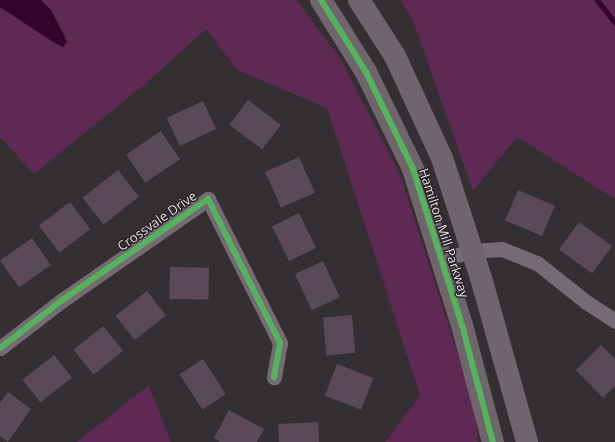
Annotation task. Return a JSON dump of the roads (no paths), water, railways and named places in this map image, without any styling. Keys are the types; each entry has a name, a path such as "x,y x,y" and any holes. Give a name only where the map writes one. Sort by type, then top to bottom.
{"street":[{"name":"Hamilton Mill Parkway","path":"321,0 366,72 412,169 441,259 493,442"},
{"name":"Hamilton Mill Parkway","path":"359,0 395,56 442,158 472,251 527,442"},
{"name":"Crossvale Drive","path":"0,348 61,301 208,199 280,343 274,377"},
{"path":"441,259 472,251 502,249 537,263 586,302 615,321"}],"waterway":[{"path":"597,0 615,23"}]}
